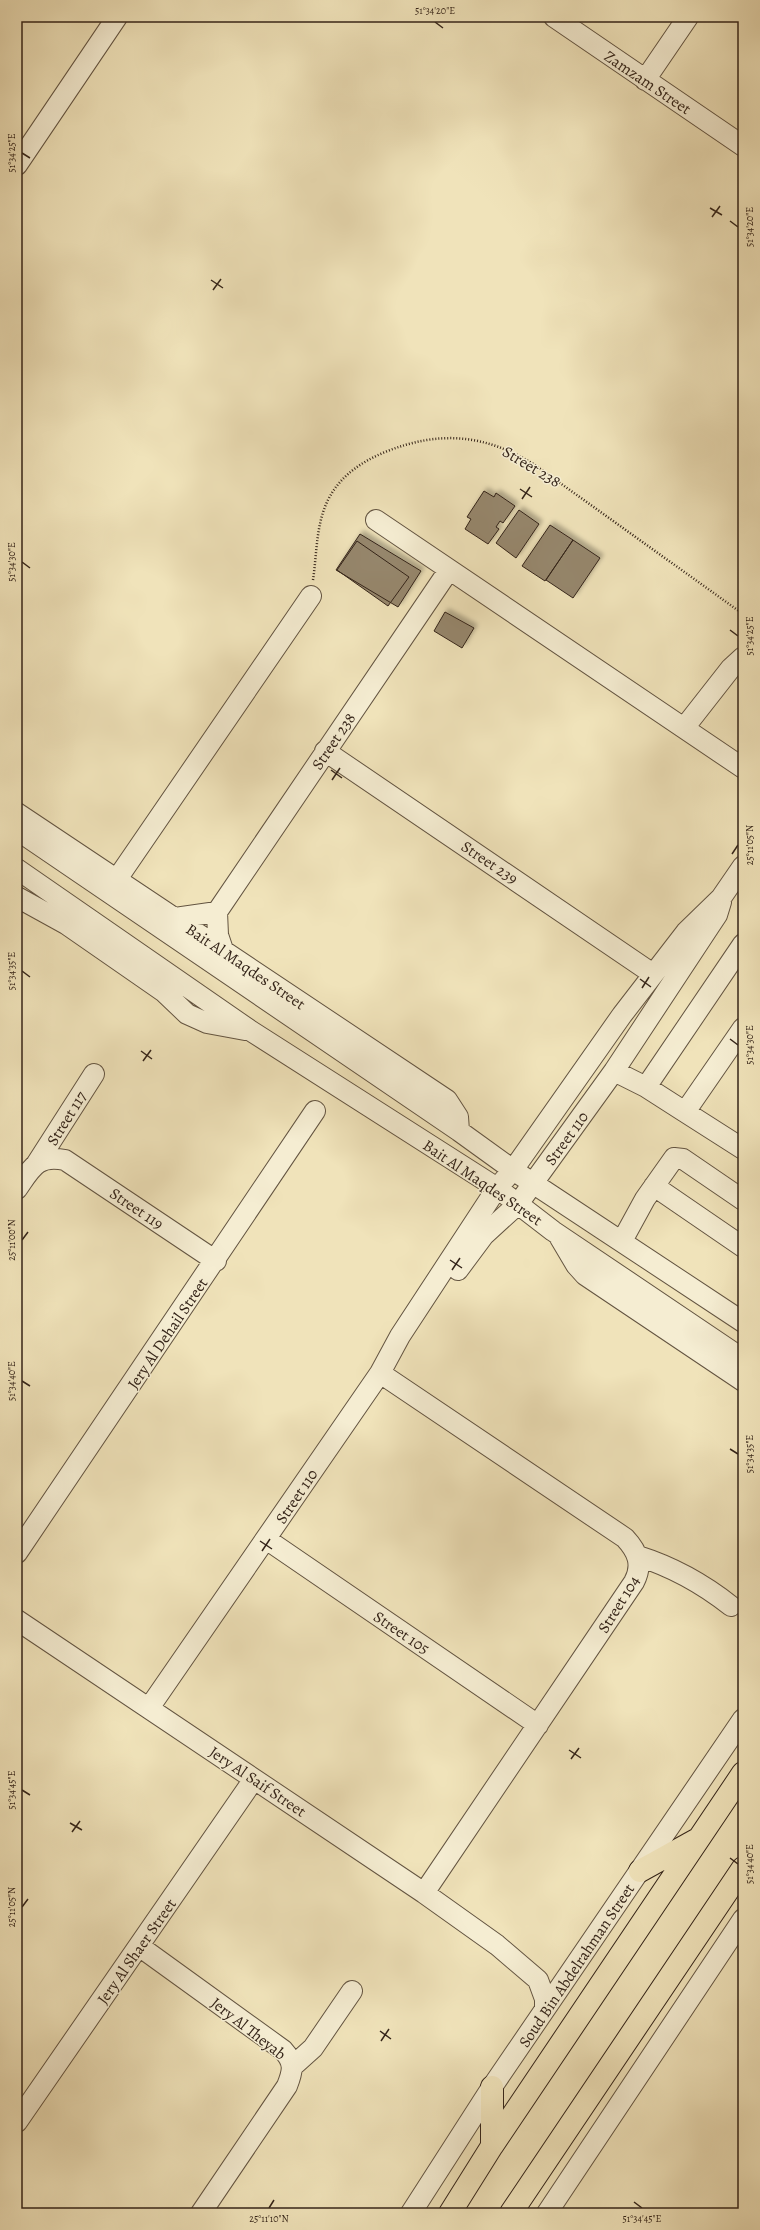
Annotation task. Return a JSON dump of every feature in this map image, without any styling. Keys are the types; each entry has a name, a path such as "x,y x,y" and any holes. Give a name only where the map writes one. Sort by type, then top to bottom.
{"main road":[{"name":"Soud Bin Abdelrahman Street","path":"450,2213 492,2146 743,1773"},
{"path":"640,1871 699,1838"},
{"path":"511,2213 523,2204 743,1868"},
{"path":"492,2087 492,2146"}],"street":[{"path":"17,166 117,17"},
{"name":"Zamzam Street","path":"554,17 743,146"},
{"path":"645,80 688,17"},
{"path":"376,520 743,768"},
{"name":"Street 238","path":"217,912 449,570"},
{"path":"117,879 311,596"},
{"path":"684,728 726,673 743,657"},
{"name":"Street 239","path":"326,751 654,974"},
{"name":"Bait Al Maqdes Street","path":"17,813 447,1100 458,1117 459,1131"},
{"name":"Bait Al Maqdes Street","path":"17,830 459,1131 513,1170 743,1322"},
{"name":"Street 110","path":"384,1367 400,1336 497,1188 513,1170 622,1015 686,932 721,898 743,866"},
{"name":"Bait Al Maqdes Street","path":"17,869 251,1031 497,1188 553,1231 743,1359"},
{"name":"Bait Al Maqdes Street","path":"17,897 66,924 164,992 187,1014 207,1024 251,1031"},
{"name":"Street 110","path":"149,1708 384,1367 407,1341 484,1235 518,1204 614,1071 710,927 717,915 721,898"},
{"path":"174,918 217,912 218,935 223,950"},
{"path":"646,1087 743,944"},
{"path":"686,1112 743,1028"},
{"path":"614,1071 646,1087 743,1149"},
{"name":"Street 117","path":"17,1189 47,1160 94,1074"},
{"name":"Jery Al Dehail Street","path":"17,1553 216,1261 315,1111"},
{"path":"622,1241 654,1186 672,1160 680,1158 743,1200"},
{"name":"Street 119","path":"47,1160 69,1162 216,1261"},
{"path":"654,1186 743,1247"},
{"name":"Bait Al Maqdes Street","path":"553,1231 565,1245 576,1265 585,1275 743,1381"},
{"name":"Street 104","path":"384,1367 625,1538 638,1556 640,1568 634,1582 424,1893"},
{"name":"Street 105","path":"266,1539 538,1725"},
{"path":"638,1556 685,1574 731,1606"},
{"name":"Jery Al Saif Street","path":"17,1620 424,1893 497,1945 538,1980 545,1999 545,2009"},
{"name":"Soud Bin Abdelrahman Street","path":"411,2213 492,2087 743,1719"},
{"name":"Jery Al Shaer Street","path":"17,2122 254,1779"},
{"path":"547,2213 743,1919"},
{"name":"Jery Al Saif Street","path":"497,1945 543,1970 562,1972 572,1970"},
{"name":"Jery Al Theyab","path":"139,1946 283,2050 290,2057 293,2066 287,2086 201,2213"},
{"path":"293,2066 313,2048 352,1992"}],"path":[{"name":"Street 238","path":"311,596 318,529 322,513 337,485 359,465 372,457 418,441 451,438 484,442 519,455 743,614"}],"building":[{"path":"484,491 494,497 496,493 515,506 503,523 500,521 496,527 499,529 488,544 465,529 471,519 467,517"},
{"path":"519,510 539,524 516,558 496,543"},
{"path":"550,525 573,540 545,581 522,566"},
{"path":"360,534 421,571 398,607 336,570"},
{"path":"573,540 600,558 573,598 546,580"},
{"path":"357,541 409,577 388,606 337,570"},
{"path":"445,612 474,628 462,648 434,631"}]}
